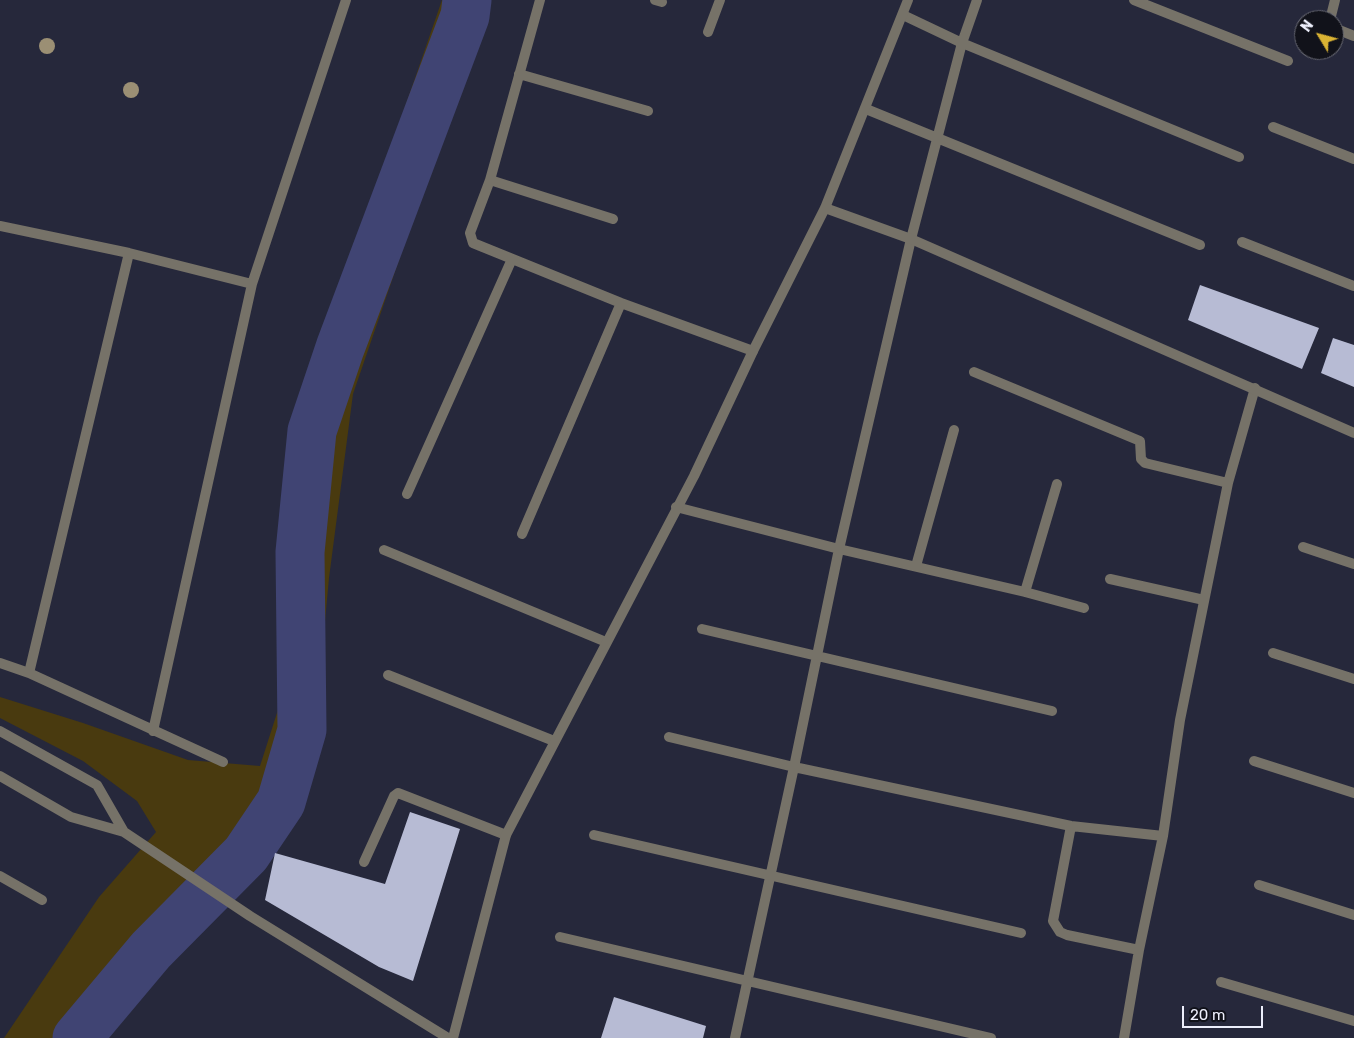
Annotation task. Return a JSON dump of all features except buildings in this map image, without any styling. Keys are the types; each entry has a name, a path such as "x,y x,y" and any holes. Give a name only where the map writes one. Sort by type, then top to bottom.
{"street":[{"path":"153,731 252,284 346,0"},
{"path":"540,0 490,180 470,237 476,245 621,303 753,351"},
{"path":"708,32 720,0"},
{"path":"453,1038 506,835 676,507 694,476 753,351 825,208 908,0"},
{"path":"735,1038 794,767 838,549 911,239 962,43 977,0"},
{"path":"1134,0 1288,61"},
{"path":"903,15 962,43 1239,158"},
{"path":"519,74 648,111"},
{"path":"866,109 1200,245"},
{"path":"1273,127 1354,159"},
{"path":"490,180 613,220"},
{"path":"825,208 911,239 1255,388 1354,433"},
{"path":"0,226 128,253 252,284"},
{"path":"1242,242 1354,286"},
{"path":"29,673 128,253"},
{"path":"407,494 512,259"},
{"path":"522,534 621,303"},
{"path":"974,372 1140,441 1141,459 1145,463 1228,483"},
{"path":"1124,1038 1139,950 1163,836 1178,728 1228,483 1255,388"},
{"path":"916,566 954,430"},
{"path":"1025,592 1057,484"},
{"path":"676,507 838,549 1025,592 1084,608"},
{"path":"1303,547 1354,564"},
{"path":"384,550 606,642"},
{"path":"1110,579 1204,600"},
{"path":"702,629 1052,711"},
{"path":"1272,653 1354,679"},
{"path":"0,663 29,673 223,762"},
{"path":"388,675 554,741"},
{"path":"0,731 97,785 124,832"},
{"path":"669,737 794,767 1071,826 1163,836"},
{"path":"1254,761 1354,793"},
{"path":"0,776 70,817 124,832 250,916 448,1038"},
{"path":"364,862 394,796 398,793 506,835"},
{"path":"1071,826 1053,921 1056,927 1067,935 1139,950"},
{"path":"594,835 771,874 1021,933"},
{"path":"0,876 42,900"},
{"path":"1259,885 1354,915"},
{"path":"560,937 991,1038"},
{"path":"1221,982 1354,1021"}],"shaded area":[{"path":"442,0 488,0 353,394 329,578 316,719 297,794 246,873 200,923 108,1038 4,1038 99,897 156,832 137,801 83,761 0,718 0,697 83,723 188,760 260,766 284,691 292,564 304,431 328,330"}],"waterway":[{"path":"77,1038 151,950 246,854 281,802 302,730 300,552 312,431 340,348 465,16 467,0"}]}
